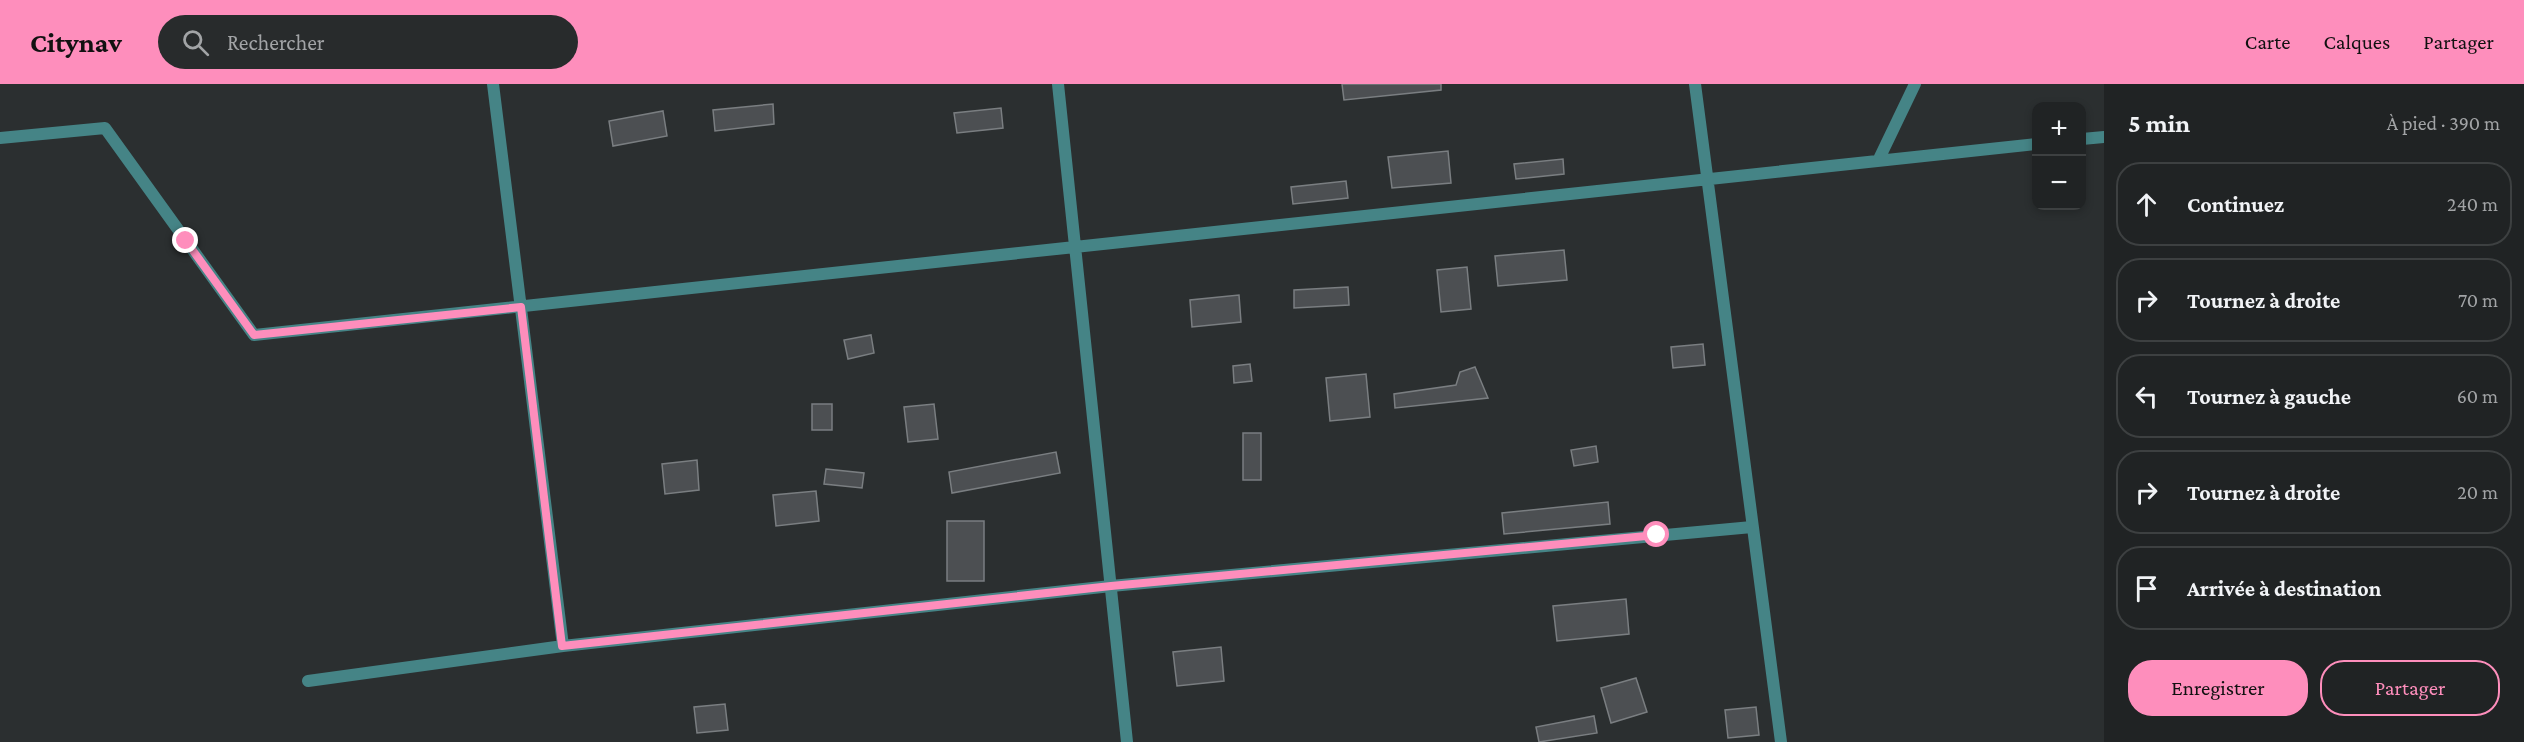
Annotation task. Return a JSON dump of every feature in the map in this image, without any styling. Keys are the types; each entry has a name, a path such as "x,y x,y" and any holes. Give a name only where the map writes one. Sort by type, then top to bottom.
{"street":[{"path":"494,84 562,646"},
{"path":"1058,84 1127,742"},
{"path":"1695,84 1781,742"},
{"path":"1878,161 1915,84"},
{"path":"0,138 105,128 254,335 2032,145"},
{"path":"2086,139 2104,137"},
{"path":"308,681 562,646 1111,586 1752,527"}],"building":[{"path":"1342,84 1441,84 1441,90 1344,100"},
{"path":"773,104 774,124 715,131 713,110"},
{"path":"1001,108 1003,128 957,133 954,113"},
{"path":"663,111 667,136 613,146 609,121"},
{"path":"1448,151 1451,183 1392,188 1388,157"},
{"path":"1563,159 1564,174 1516,179 1514,164"},
{"path":"1346,181 1348,198 1293,204 1291,187"},
{"path":"1564,250 1567,280 1498,286 1495,256"},
{"path":"1467,267 1471,309 1441,312 1437,270"},
{"path":"1348,287 1349,305 1294,308 1294,290"},
{"path":"1239,295 1241,322 1192,327 1190,300"},
{"path":"871,335 874,353 848,359 844,340"},
{"path":"1703,344 1705,365 1673,368 1671,347"},
{"path":"1250,364 1252,381 1234,383 1233,366"},
{"path":"1475,367 1488,398 1395,408 1394,394 1456,385 1460,372"},
{"path":"1366,374 1370,417 1330,421 1326,378"},
{"path":"812,404 832,404 832,430 812,430"},
{"path":"934,404 938,439 908,442 904,407"},
{"path":"1243,433 1261,433 1261,480 1243,480"},
{"path":"1596,446 1598,462 1574,466 1571,450"},
{"path":"1056,452 1060,473 952,493 949,472"},
{"path":"697,460 699,490 665,494 662,464"},
{"path":"826,469 864,473 862,488 824,484"},
{"path":"816,491 819,521 776,526 773,495"},
{"path":"1608,502 1610,524 1504,534 1502,513"},
{"path":"947,521 984,521 984,581 947,581"},
{"path":"1626,599 1629,634 1557,641 1553,606"},
{"path":"1221,647 1224,681 1177,686 1173,652"},
{"path":"1636,678 1647,712 1611,723 1601,688"},
{"path":"725,704 728,730 697,733 694,707"},
{"path":"1756,707 1759,735 1728,738 1725,710"},
{"path":"1594,716 1597,733 1539,742 1536,727"}],"route":[{"path":"186,241 254,335 521,307 562,646 1111,586 1657,535"}]}
